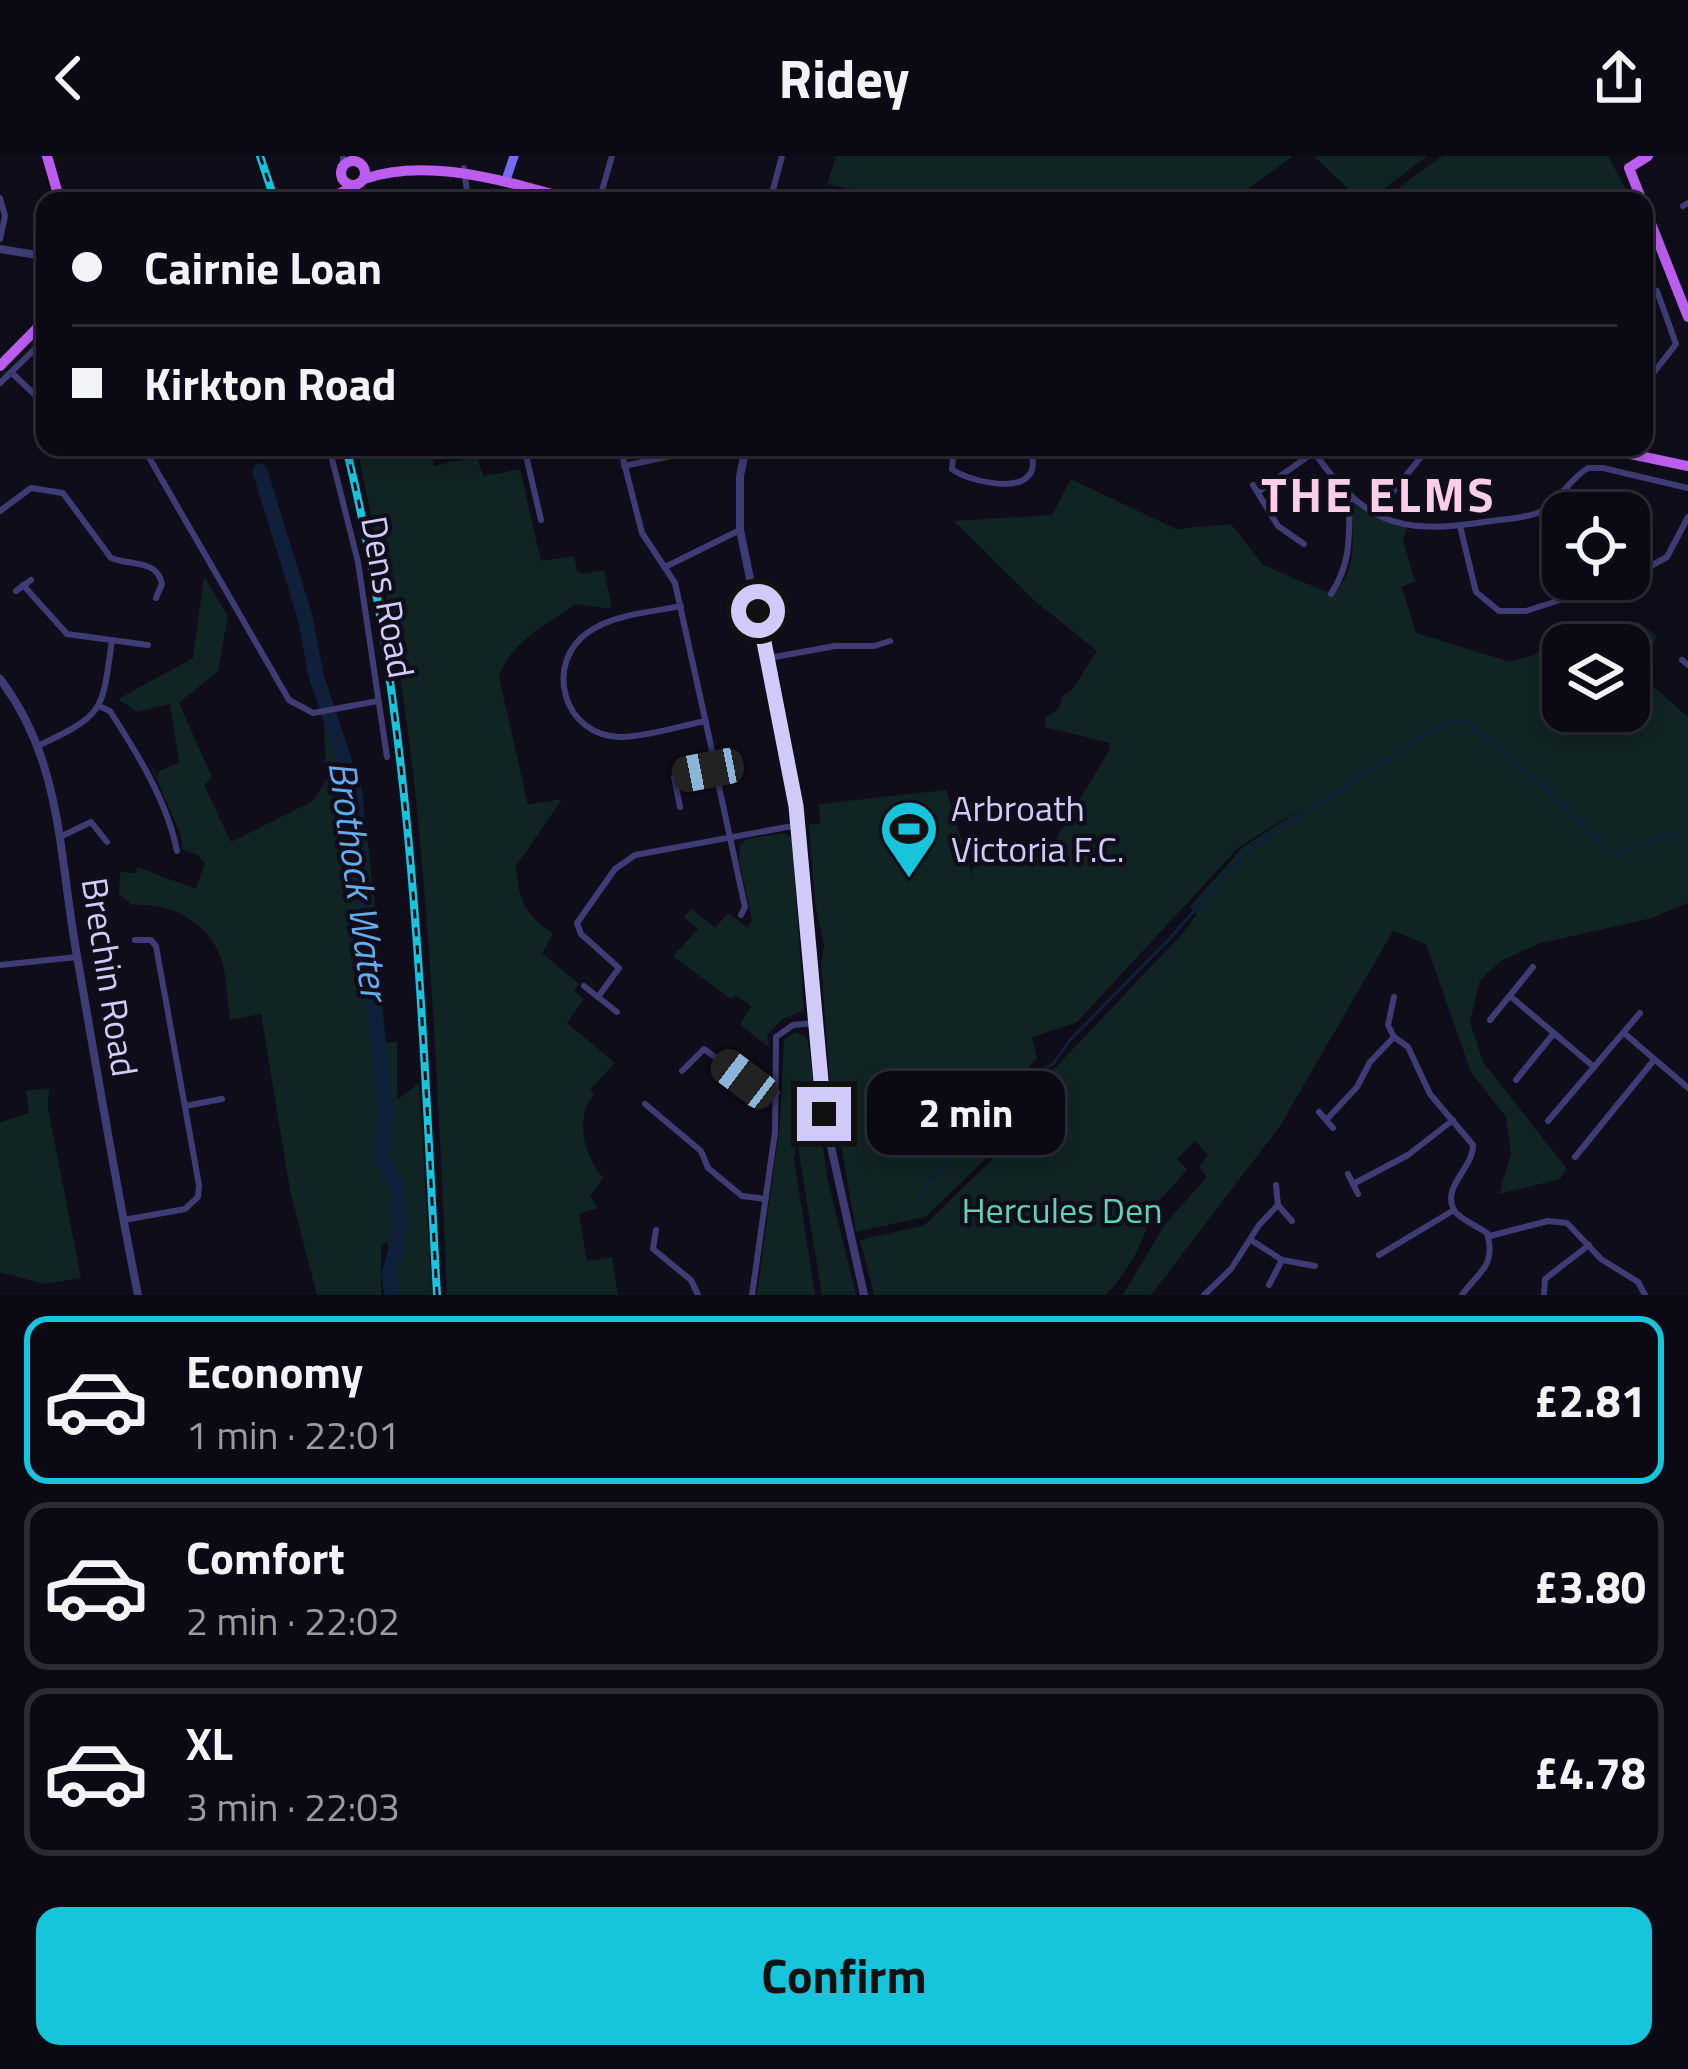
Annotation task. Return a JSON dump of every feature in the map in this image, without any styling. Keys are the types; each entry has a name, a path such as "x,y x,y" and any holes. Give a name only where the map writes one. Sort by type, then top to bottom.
{"main road":[{"path":"47,156 57,192"},
{"path":"506,180 514,156"},
{"path":"1621,156 1639,192"},
{"path":"1629,168 1648,156"},
{"path":"349,163 389,169 464,168 545,192"},
{"path":"349,163 366,173 360,182 349,184 349,163"},
{"path":"334,192 349,163"},
{"path":"343,192 389,169"},
{"path":"1653,229 1688,317"},
{"path":"6,369 36,331"},
{"path":"1640,456 1688,466"}],"street":[{"path":"602,192 612,156"},
{"path":"772,192 782,156"},
{"path":"464,168 467,192"},
{"path":"0,198 4,216 0,239"},
{"path":"0,249 36,255"},
{"path":"1653,289 1676,340 1674,351 1653,375"},
{"path":"0,383 6,369 36,346"},
{"path":"6,369 36,396"},
{"path":"148,456 289,700 303,712 318,713 378,701"},
{"name":"Dens Road","path":"331,456 358,562 387,757"},
{"path":"526,456 542,520"},
{"path":"622,456 641,533 675,583 681,606 745,907 741,915"},
{"path":"624,466 671,456"},
{"path":"744,456 740,530 769,658 798,825 824,1114 864,1295"},
{"path":"953,456 952,469 985,483 1020,482 1033,468 1032,456"},
{"path":"1302,456 1255,489 1282,532 1304,544"},
{"path":"1318,456 1350,497 1375,514 1408,526 1460,526 1538,513 1588,468 1688,488"},
{"path":"1375,514 1422,456"},
{"path":"0,511 32,488 46,485 63,494 111,558 156,570 162,584 156,598"},
{"path":"1331,594 1348,563 1350,497"},
{"path":"1650,566 1667,557 1688,517"},
{"path":"1460,526 1476,592 1499,611 1526,611 1560,600"},
{"path":"665,567 740,530"},
{"path":"125,574 127,563"},
{"path":"23,585 61,632 148,645"},
{"path":"681,606 589,631 568,655 563,691 575,716 606,734 623,737 706,721"},
{"path":"38,746 86,721 101,707 112,640"},
{"path":"769,658 890,641"},
{"name":"Brechin Road","path":"0,679 38,746 54,795 77,957 138,1295"},
{"path":"101,707 110,711 145,768 172,826 177,850"},
{"path":"680,807 674,777 714,761"},
{"path":"62,836 91,822 107,842"},
{"path":"598,997 623,970 578,928 580,914 615,869 635,855 798,825"},
{"path":"124,1220 184,1209 198,1197 156,946 151,940 135,940"},
{"path":"0,965 77,957"},
{"path":"1490,1020 1533,967"},
{"path":"584,986 617,1012"},
{"path":"1510,995 1594,1066"},
{"path":"1394,997 1388,1025 1408,1047 1430,1094 1471,1140 1474,1155 1454,1186 1454,1210"},
{"path":"1548,1121 1640,1013"},
{"path":"752,1295 777,1093 776,1037 793,1025 814,1023"},
{"path":"1516,1079 1554,1033"},
{"path":"1624,1033 1687,1084"},
{"path":"1328,1118 1394,1036"},
{"path":"682,1072 704,1049 758,1089 777,1093"},
{"path":"1575,1157 1654,1060"},
{"path":"185,1106 222,1100"},
{"path":"645,1104 701,1151 708,1168 742,1196 766,1199"},
{"path":"1319,1112 1333,1128"},
{"path":"1353,1184 1408,1155 1454,1120"},
{"path":"1348,1174 1358,1194"},
{"path":"1276,1186 1278,1205 1292,1220"},
{"path":"1204,1295 1232,1269 1278,1205"},
{"path":"1454,1210 1489,1237"},
{"path":"1379,1255 1454,1210"},
{"path":"1489,1237 1560,1220 1574,1226 1601,1259 1638,1282 1645,1295"},
{"path":"656,1230 653,1249 691,1280 698,1295"},
{"path":"1462,1295 1483,1275 1489,1237"},
{"path":"1251,1240 1282,1260 1315,1266"},
{"path":"1544,1295 1545,1279 1589,1245"},
{"path":"1394,1248 1401,1259"},
{"path":"1269,1286 1282,1260"}],"green space":[{"path":"836,156 1293,156 1244,192 865,192 827,184"},
{"path":"1314,156 1427,156 1380,192 1352,192"},
{"path":"1442,156 1608,156 1627,192 1393,192"},
{"path":"359,456 431,456 434,466 477,456 483,476 520,469 541,561 574,556 577,571 583,574 604,570 612,609 576,604 520,644 499,677 528,805 562,799 516,866 521,898 553,934 542,953 579,984 574,991 584,999 567,1023 615,1063 590,1090 594,1094 584,1114 587,1148 603,1178 590,1196 598,1208 579,1214 587,1261 612,1257 618,1295 447,1295 432,991 417,809 392,627"},
{"name":"Hercules Den","path":"1071,479 1176,529 1231,524 1263,565 1331,594 1351,563 1352,501 1407,528 1403,541 1415,581 1402,587 1416,633 1510,662 1542,652 1542,732 1650,732 1650,683 1688,717 1688,903 1652,918 1541,943 1502,960 1480,980 1470,1022 1483,1062 1567,1169 1560,1179 1499,1194 1511,1154 1506,1117 1471,1072 1426,944 1393,931 1280,1126 1151,1295 1123,1295 1165,1224 1207,1177 1199,1167 1208,1155 1195,1141 1177,1159 1187,1170 1148,1213 1140,1245 1106,1295 874,1295 860,1240 925,1225 1024,1128 1047,1099 1035,1077 1055,1068 1184,932 1197,914 1190,907 1243,847 1314,801 1239,847 1077,1022 1032,1037 1037,1058 1027,1069 1039,1096 993,1152 925,1217 856,1232 829,1074 821,962 824,945 815,903 809,824 820,824 819,804 946,790 973,877 972,868 1051,847 1110,749 1110,743 1045,727 1046,717 1059,709 1062,696 1072,690 1097,651 1034,600 954,521 1052,515"},
{"path":"204,577 228,616 218,671 179,703 212,777 204,785 231,842 313,801 326,780 324,721 337,717 352,765 359,765 385,1043 397,1041 397,1100 419,1083 432,1295 396,1295 387,1241 381,1247 381,1295 317,1295 291,1195 261,1014 230,1020 219,953 204,930 183,915 158,906 132,905 119,894 120,872 136,873 137,867 196,889 205,863 182,849 181,835 149,762 158,777 159,771 179,762 170,704 137,712 118,699 193,658"},
{"path":"784,833 792,838 804,1010 781,1020 767,1035 770,1048 740,1025 751,1006 735,995 731,999 673,956 698,929 684,917 691,909 715,928 728,913 748,928 752,919 740,845 747,839"},
{"path":"795,1032 806,1036 808,1043 827,1177 856,1295 822,1295 797,1141 794,1159 815,1295 757,1295 780,1123 784,1040"},
{"path":"49,1088 48,1108 81,1278 45,1284 0,1272 0,1122 29,1113 26,1091"}],"waterway":[{"name":"Brothock Water","path":"260,471 305,617 316,675 355,793 386,1109 382,1161 398,1188 400,1233 389,1276 392,1295"},
{"path":"1311,809 1437,727 1468,722 1609,852 1622,853 1665,834 1688,839"},
{"path":"1036,1073 1053,1064 1244,853 1305,812"},
{"path":"915,1204 967,1136 1028,1077"}],"railway":[{"path":"260,156 272,192"},
{"path":"348,456 387,657 400,763 419,975 437,1295"}],"place":[{"name":"Arbroath Victoria F.C.","path":"909,880"}],"district":[{"name":"THE ELMS","path":"1379,495"}],"route":[{"path":"758,611 796,806 824,1114"}]}
